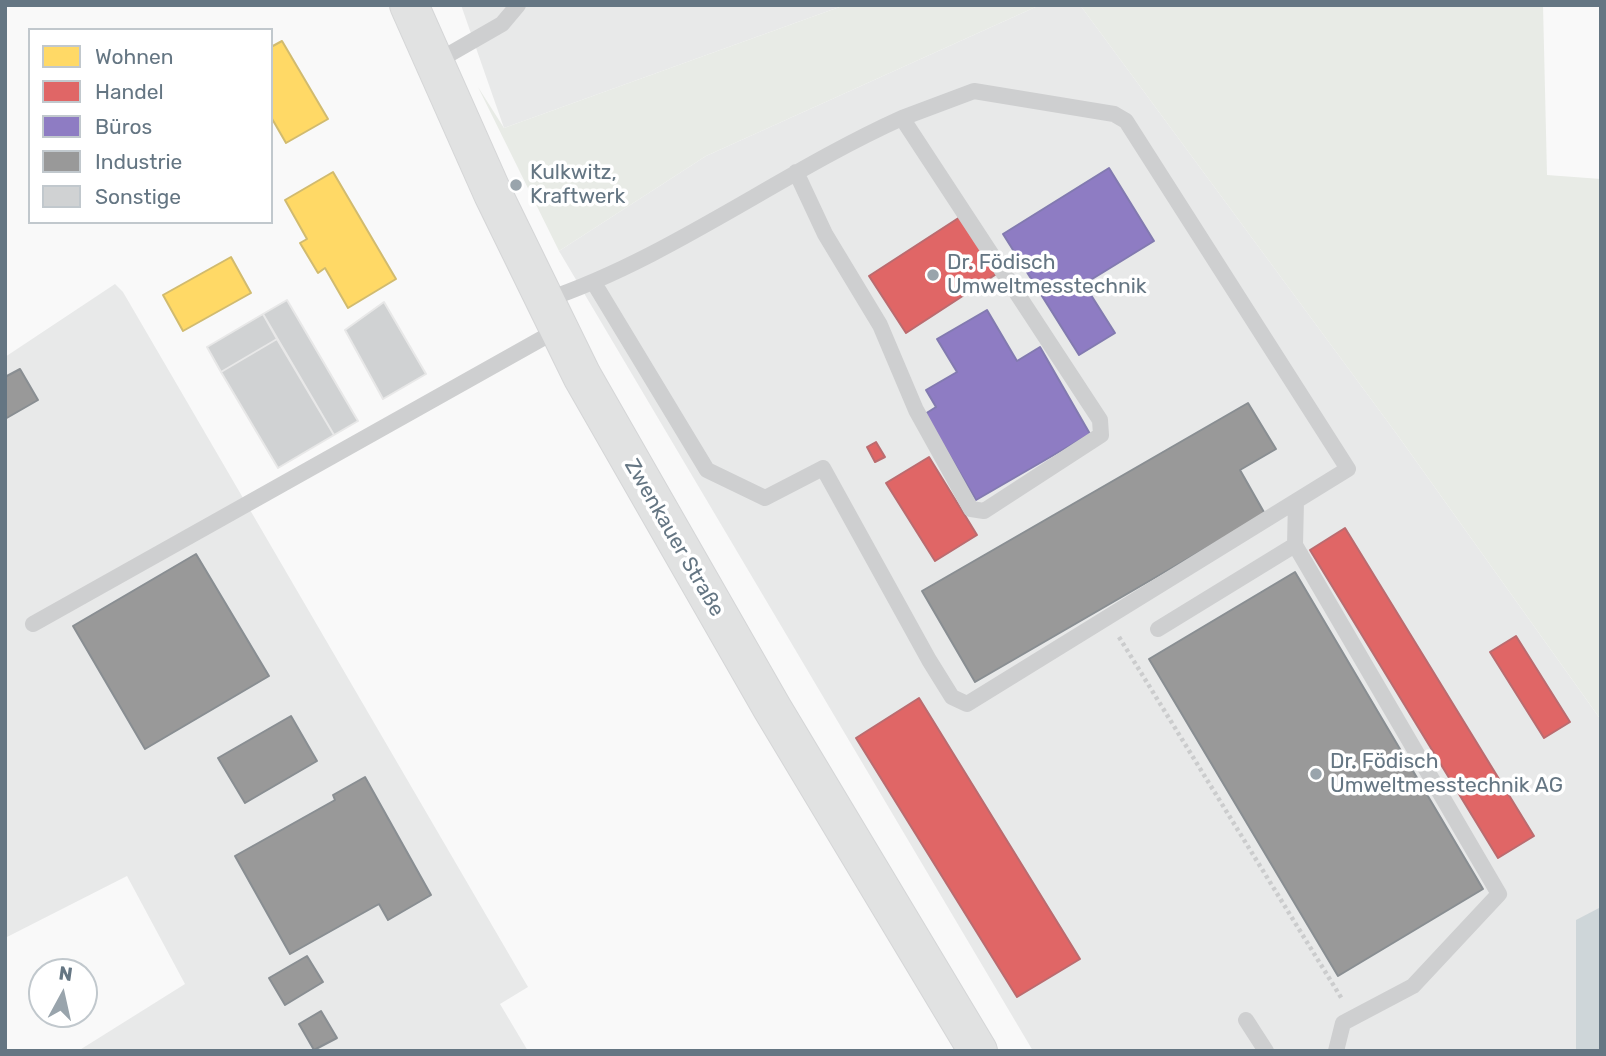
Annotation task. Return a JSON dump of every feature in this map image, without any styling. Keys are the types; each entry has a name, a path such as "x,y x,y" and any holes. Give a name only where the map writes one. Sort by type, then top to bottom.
{"main road":[{"name":"Zwenkauer Straße","path":"409,5 552,314 680,550 978,1051"}],"lane":[{"path":"434,63 502,24 518,5"},
{"path":"33,624 552,314 594,283 796,172 902,118 974,91 1114,114 1126,121 1348,469 967,704 952,697 823,468 765,498 707,471 594,283"},
{"path":"796,172 825,234 880,325 916,410 971,509 984,511 1101,435 1100,420 902,118"},
{"path":"1296,501 1295,545 1499,894 1413,986 1343,1023 1336,1051"},
{"path":"1158,629 1295,545"},
{"path":"1246,1020 1266,1051"}],"path":[{"path":"1107,617 1354,1017"}],"shaded area":[{"path":"461,5 845,5 504,128"},
{"path":"845,5 1040,5 706,156 559,251 478,87 504,128"},
{"path":"1040,5 1080,5 1396,433 1601,720 1601,1051 1033,1051 559,251 706,156"},
{"path":"1080,5 1543,5 1547,175 1601,179 1601,720 1396,433"},
{"path":"115,284 123,292 528,987 500,1004 528,1051 78,1051 185,984 127,876 5,938 5,357"},
{"path":"1601,907 1601,1051 1576,1051 1576,920"}],"building: Wohnen":[{"path":"282,41 328,119 286,143 273,120 273,46"},
{"path":"333,172 396,279 348,308 325,268 318,273 300,243 307,239 285,200"},
{"path":"231,257 251,293 183,331 163,295"}],"building: Handel":[{"name":"Dr. Födisch Umweltmesstechnik","path":"960,217 998,273 906,333 869,276"},
{"path":"876,442 885,457 875,462 867,447"},
{"path":"929,457 977,535 935,561 886,483"},
{"path":"1345,528 1534,836 1498,858 1310,550"},
{"path":"1516,636 1570,722 1544,738 1490,652"},
{"path":"919,698 1080,959 1017,997 856,738"}],"building: Büros":[{"path":"1109,168 1154,241 1084,284 1115,333 1079,355 1003,234"},
{"path":"987,310 1017,361 1040,347 1090,434 976,500 925,414 936,407 926,390 957,372 937,339"}],"building: Industrie":[{"path":"20,369 38,400 5,419 5,377"},
{"path":"1248,403 1276,449 1240,470 1265,514 975,682 922,591"},
{"path":"196,554 269,676 145,749 73,626"},
{"name":"Dr. Födisch Umweltmesstechnik AG","path":"1295,572 1483,889 1338,976 1149,659"},
{"path":"291,716 317,761 245,803 218,758"},
{"path":"365,777 431,895 388,920 379,904 290,954 235,856 335,800 333,795"},
{"path":"307,956 323,982 285,1005 269,978"},
{"path":"321,1011 337,1038 314,1050 299,1024"}],"building: Sonstige":[{"path":"287,300 358,421 334,435 263,314"},
{"path":"384,302 426,374 383,399 345,330"},
{"path":"263,314 277,339 221,372 207,347"},
{"path":"277,339 334,435 278,468 221,372"}],"place":[{"name":"Kulkwitz, Kraftwerk","path":"516,185"},
{"name":"Dr. Födisch Umweltmesstechnik","path":"933,275"},
{"name":"Dr. Födisch Umweltmesstechnik AG","path":"1316,774"}]}
